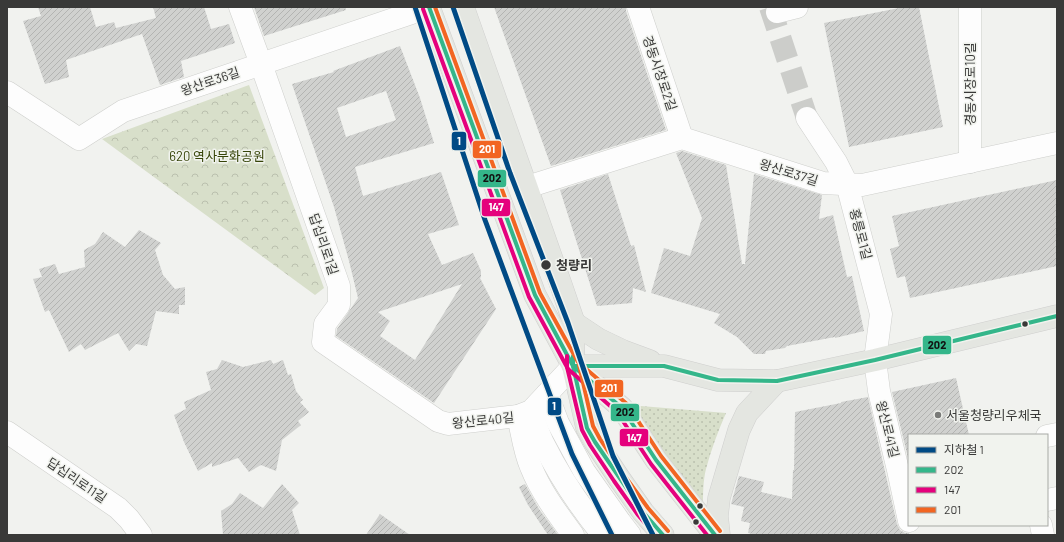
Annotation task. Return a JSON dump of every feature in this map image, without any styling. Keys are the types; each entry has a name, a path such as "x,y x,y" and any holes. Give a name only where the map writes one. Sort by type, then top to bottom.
{"main road":[{"path":"429,7 535,295 573,366 622,408 656,460 715,535"},
{"path":"463,7 574,324 573,366 587,428 619,478 663,535"},
{"path":"574,324 598,339 623,351 664,366 718,380 778,381 875,360 1057,316"},
{"path":"573,366 664,366"},
{"path":"719,535 717,516 719,498 739,430 747,413 778,381"}],"street":[{"name":"답십리로1길","path":"240,7 339,286 339,305 326,324 323,342 444,423"},
{"name":"왕산로36길","path":"7,92 79,140 123,111 429,7"},
{"name":"경동시장로2길","path":"638,7 682,138"},
{"name":"경동시장로10길","path":"970,7 970,162"},
{"name":"홍릉로1길","path":"807,118 836,162 847,184 881,314 875,360"},
{"path":"527,187 682,138"},
{"name":"왕산로37길","path":"682,138 823,183 862,185 1057,143"},
{"name":"왕산로41길","path":"875,360 879,391 904,469 908,511"},
{"name":"왕산로40길","path":"444,423 448,424 525,414 547,394 573,366"},
{"path":"547,394 558,423 584,471 630,535"},
{"path":"525,414 525,450 530,466 541,489 573,535"},
{"path":"525,414 562,477 603,535"},
{"name":"답십리로11길","path":"7,432 118,508 129,519 141,535"}],"green space":[{"name":"620 역사문화공원","path":"249,85 324,288 315,295 102,139"},
{"path":"641,406 726,413 706,469 703,507 635,412 637,408"}],"building":[{"path":"38,7 90,7 96,27 114,22 116,28 156,18 153,7 204,7 211,29 229,24 235,43 181,61 184,77 160,85 142,34 66,60 69,77 45,84 23,21 41,16"},
{"path":"254,7 345,7 346,10 264,36"},
{"path":"494,7 626,7 626,11 666,130 551,166"},
{"path":"904,7 919,7 943,127 849,147 824,23"},
{"path":"400,46 420,98 434,143 355,167 363,196 441,172 459,225 428,234 442,265 473,253 481,271 480,278 496,309 434,403 336,336 337,329 358,298 334,207 292,84 334,72 333,71","holes":["386,91 396,120 346,137 337,108","462,284 415,360 380,336 390,321 378,312"]},
{"path":"682,151 726,165 742,264 745,264 754,174 822,195 819,219 833,215 847,277 852,276 864,331 835,338 787,346 785,348 766,351 765,354 754,354 737,337 714,323 720,314 651,293 664,248 690,256 702,218 676,153"},
{"path":"608,174 631,246 634,245 646,292 633,288 632,303 597,306 560,190"},
{"path":"1057,180 1057,266 910,298 905,276 897,278 890,249 899,246 892,216"},
{"path":"139,230 161,243 155,250 163,275 175,289 185,287 185,305 179,305 179,314 156,311 147,346 136,344 129,351 118,333 85,350 81,344 69,352 49,310 45,312 33,279 42,277 39,269 55,264 59,274 85,267 84,250 95,244 103,232 125,247"},
{"path":"222,360 243,367 271,360 273,364 283,360 288,375 291,374 296,391 303,400 300,402 309,412 298,421 301,425 282,440 276,471 261,465 249,472 238,458 212,467 212,463 198,471 184,442 174,415 186,409 184,402 211,390 206,372 217,369"},
{"path":"956,378 969,434 908,434 908,458 892,392"},
{"path":"868,397 897,524 900,530 905,533 909,533 909,535 756,535 748,533 750,523 741,521 744,507 731,504 739,476 764,482 761,492 792,499 795,412"},
{"path":"282,484 299,503 292,510 300,535 223,535 221,511 232,504 240,493 263,508"},
{"path":"525,484 539,509 558,535 548,535 528,505 519,487"},
{"path":"380,514 410,535 366,535"}],"tunnel":[{"path":"770,7 807,118"}],"metro line":[{"name":"1","path":"415,7 485,220 572,454 612,535"},
{"name":"1","path":"453,7 510,173 568,323 613,456 653,535"}],"transit line":[{"name":"202","path":"429,7 535,295 573,366 622,408 656,460 715,535"},
{"name":"201","path":"435,7 540,293 578,362 627,404 661,456 720,531"},
{"name":"147","path":"423,9 529,297 568,369 617,412 651,464 707,535"},
{"name":"202","path":"573,366 664,366 718,380 777,381 875,360 1057,316"},
{"name":"147","path":"567,356 567,367 582,430 614,481 638,515 655,535"},
{"name":"202","path":"573,356 573,366 587,428 643,512 663,535"},
{"name":"201","path":"579,356 579,365 593,426 624,475 648,508 668,531"}],"place":[{"name":"청량리","path":"546,265"},
{"name":"서울청량리우체국","path":"938,415"}]}
